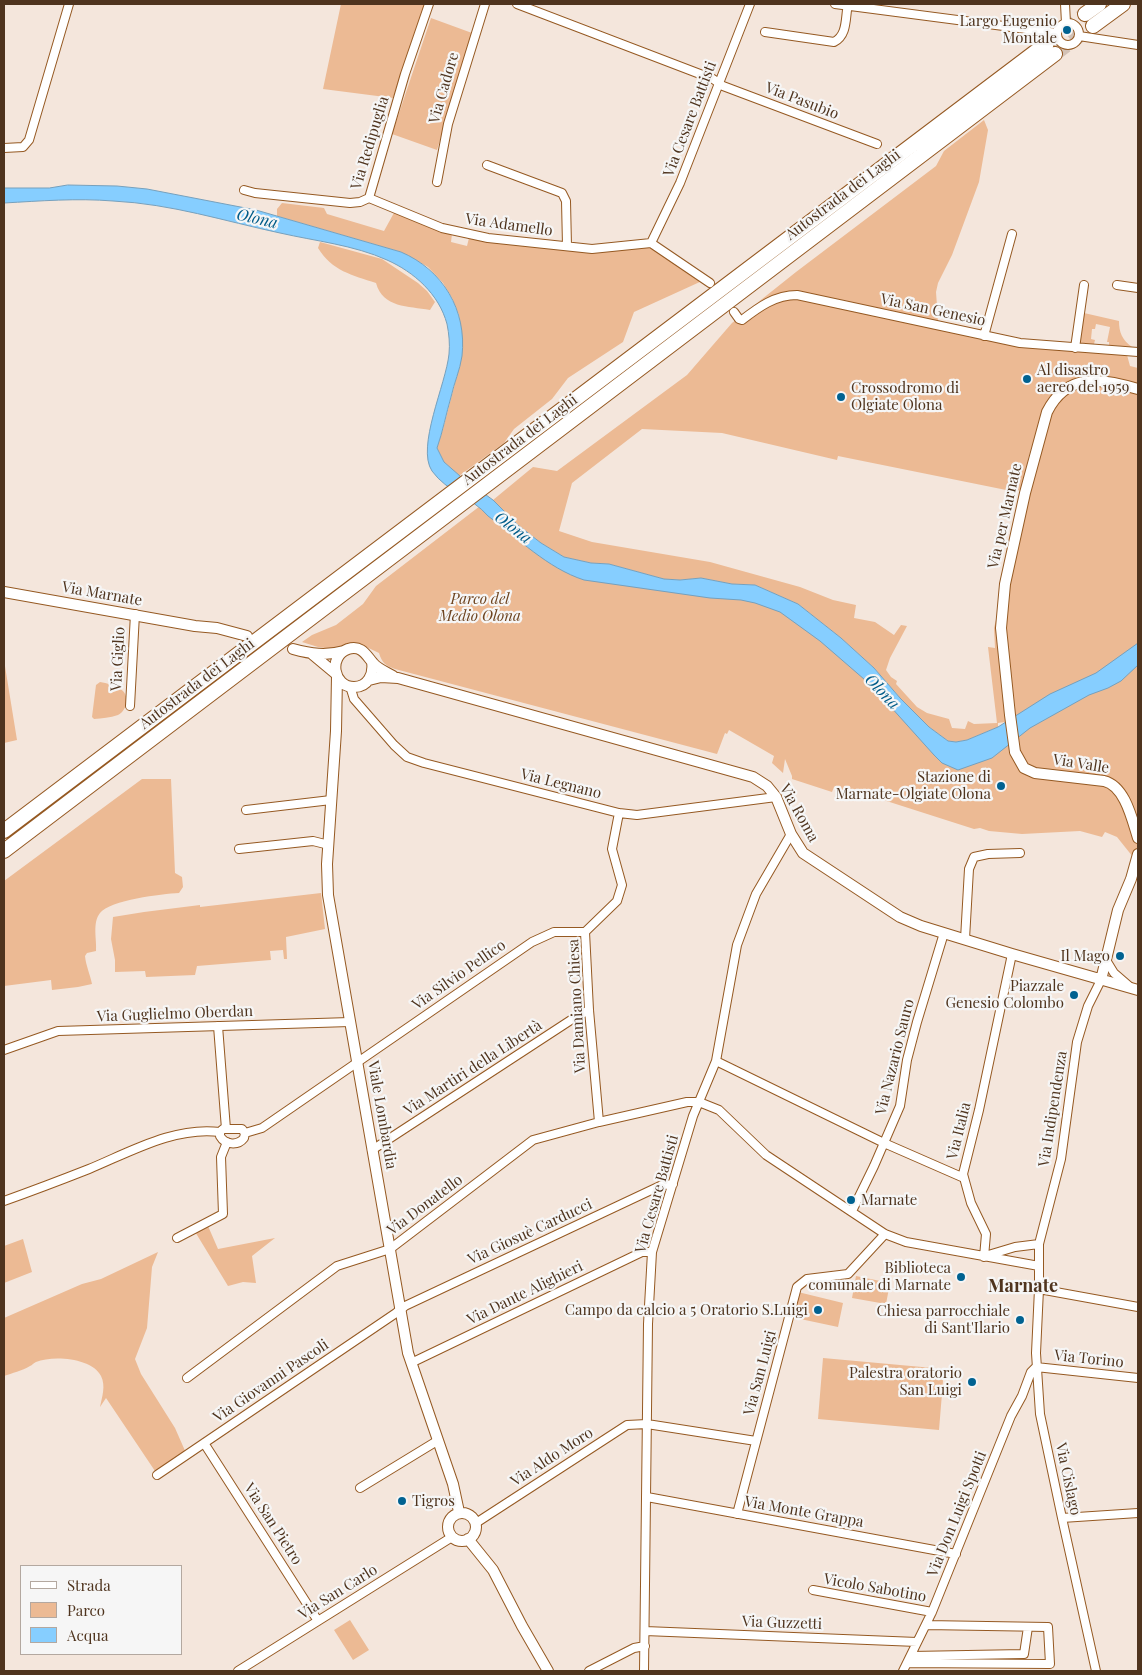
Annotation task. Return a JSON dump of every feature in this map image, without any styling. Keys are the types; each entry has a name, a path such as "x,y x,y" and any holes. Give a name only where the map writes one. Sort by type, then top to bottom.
{"highway":[{"path":"1085,14 1099,4"},
{"path":"1094,26 1123,4"},
{"name":"Autostrada dei Laghi","path":"4,832 428,510 1053,43"},
{"name":"Autostrada dei Laghi","path":"4,851 487,485 1053,43"}],"street":[{"path":"4,148 19,147 25,145 29,140 69,4"},
{"name":"Via Redipuglia","path":"244,190 255,193 350,203 360,202 369,198 404,74 429,4"},
{"name":"Via Cadore","path":"437,182 448,124 485,4"},
{"name":"Via Pasubio","path":"517,4 719,82 723,86 877,144"},
{"name":"Via Cesare Battisti","path":"651,243 680,183 750,4"},
{"path":"835,4 1053,43 1059,41 1065,45 1076,43 1079,36 1076,26 1066,23 1060,26 1053,43"},
{"path":"1065,4 1066,23"},
{"path":"765,32 834,42 839,40 843,32 847,5"},
{"path":"1079,36 1138,45"},
{"path":"486,165 562,194 566,201 567,246"},
{"name":"Via Adamello","path":"369,198 442,228 488,238 592,248 651,243"},
{"path":"984,336 1012,234"},
{"path":"651,243 710,283"},
{"path":"1075,348 1084,285"},
{"path":"1117,285 1138,288"},
{"name":"Via San Genesio","path":"734,312 742,320 762,304 787,295 797,295 1020,343 1138,352"},
{"name":"Via per Marnate","path":"1012,732 1001,628 1005,584 1024,493 1047,412 1056,396 1067,388 1080,383 1102,380 1138,389"},
{"name":"Via Marnate","path":"4,592 195,626 213,627 245,637"},
{"name":"Via Giglio","path":"130,706 135,614"},
{"name":"Via Roma","path":"344,651 354,648 360,649 382,670 398,678 753,777 768,786 776,796 791,834 803,853 900,918 1012,954 1134,989"},
{"path":"293,649 312,654 333,654 344,651"},
{"path":"336,675 335,664 344,651"},
{"path":"312,654 336,675 341,682 350,686"},
{"path":"363,710 359,695 373,668 372,662"},
{"name":"Viale Lombardia","path":"336,675 336,715 327,872 328,895 411,1363 453,1484 459,1512"},
{"name":"Via Roma","path":"350,686 381,677 398,678"},
{"name":"Viale Lombardia","path":"336,715 342,697 350,686"},
{"name":"Via Legnano","path":"350,686 354,699 394,745 407,757 619,813 637,815 776,796"},
{"name":"Via Valle","path":"1012,732 1020,763 1028,770 1114,784 1131,817 1138,838"},
{"path":"246,810 331,800"},
{"name":"Via Damiano Chiesa","path":"599,1122 589,1010 585,932 617,901 622,885 612,849 619,813"},
{"name":"Via Cesare Battisti","path":"644,1671 648,1324 652,1252 699,1102 716,1061 738,945 756,894 791,834"},
{"path":"239,848 313,841 329,845"},
{"path":"965,939 969,869 974,857 988,854 1020,853"},
{"path":"1101,980 1118,910 1131,879 1138,854"},
{"name":"Via Silvio Pellico","path":"227,1142 239,1142 243,1140 245,1134 262,1128 532,942 554,932 585,932"},
{"name":"Via Nazario Sauro","path":"852,1211 900,1106 907,1060 944,933"},
{"name":"Via Italia","path":"984,1257 986,1234 971,1203 964,1178 965,1164 979,1110 1012,954"},
{"path":"1106,960 1114,973 1134,989"},
{"name":"Via Indipendenza","path":"1039,1266 1039,1244 1061,1159 1077,1042 1089,1003 1101,980"},
{"name":"Via Martiri della Libertà","path":"372,1150 589,1010"},
{"name":"Via Guglielmo Oberdan","path":"4,1050 58,1031 350,1022"},
{"path":"177,1238 223,1214 221,1157 227,1142 220,1138 223,1130 218,1026"},
{"path":"716,1061 884,1143 964,1178"},
{"name":"Via Donatello","path":"187,1378 337,1266 390,1249 533,1140 599,1122 687,1102 699,1102"},
{"path":"699,1102 718,1110 766,1155 884,1234 906,1242 1039,1266"},
{"path":"4,1201 170,1136 241,1129 245,1134"},
{"name":"Via Giosuè Carducci","path":"401,1309 662,1185 673,1184"},
{"name":"Via San Luigi","path":"737,1514 797,1287 806,1278 848,1274 884,1234"},
{"path":"984,1257 1012,1248 1039,1244"},
{"path":"1010,1261 1009,1254 1012,1248"},
{"name":"Via Dante Alighieri","path":"411,1363 642,1252 652,1252"},
{"name":"Via Cislago","path":"1039,1266 1036,1367 1038,1396 1062,1518 1096,1671"},
{"path":"1039,1289 1138,1307"},
{"name":"Via Giovanni Pascoli","path":"157,1475 401,1309"},
{"name":"Via Torino","path":"1036,1367 1138,1378"},
{"name":"Via Don Luigi Spotti","path":"903,1671 932,1612 1011,1416 1022,1396 1031,1372 1036,1367"},
{"path":"1022,1396 1028,1394 1038,1396"},
{"name":"Via Aldo Moro","path":"476,1523 625,1426 647,1424 756,1441"},
{"path":"360,1488 438,1441"},
{"name":"Via San Pietro","path":"204,1443 318,1621"},
{"name":"Via Monte Grappa","path":"647,1497 956,1554"},
{"path":"459,1512 468,1513 473,1516 476,1523 474,1534 468,1540 457,1540 452,1537 448,1530 450,1518 459,1512"},
{"path":"1062,1518 1138,1513"},
{"name":"Via San Carlo","path":"238,1671 452,1537"},
{"path":"468,1540 493,1570 548,1671"},
{"name":"Vicolo Sabotino","path":"813,1590 932,1612"},
{"path":"909,1659 1050,1664 1048,1627 926,1625"},
{"path":"909,1659 1024,1654 1028,1627"},
{"name":"Via Guzzetti","path":"645,1631 917,1642"},
{"path":"589,1671 634,1648 644,1646"}],"green space":[{"path":"341,4 426,4 393,98 323,89"},
{"path":"431,18 472,33 437,150 392,134"},
{"name":"Parco del Medio Olona","path":"984,120 988,130 979,182 936,292 938,320 942,325 1020,344 1127,355 1130,366 1138,368 1138,852 1133,857 1117,837 1105,832 1102,837 1080,831 1022,834 989,831 980,828 974,829 849,789 847,792 834,787 832,792 792,779 785,759 783,773 772,763 774,756 729,730 727,734 725,733 717,754 395,669 385,664 379,653 358,643 332,649 302,642 312,635 336,625 363,604 376,586 480,506 554,560 762,596 827,641 952,762 1005,722 998,723 998,727 967,740 948,741 929,727 874,668 841,638 798,604 755,585 732,584 701,578 664,579 609,564 591,563 564,557 541,543 519,526 493,500 533,467 557,471 687,375 732,323 936,166 944,151","holes":["1040,420 1045,421 994,628 995,648 988,647 997,723 974,724 968,721 965,729 952,728 949,719 927,713 917,707 886,670 890,658 907,626 901,625 894,635 875,622 854,618 856,605 833,600 800,587 710,562 592,542 559,531 572,483 642,429 722,433 837,460 838,456 1016,492 1022,488"]},
{"path":"282,203 324,208 327,214 384,231 395,211 452,234 451,242 467,246 469,238 594,252 651,246 702,281 634,312 623,342 568,378 552,399 514,429 504,443 459,476 444,462 437,448 460,364 462,347 459,315 443,283 428,267 401,252 277,216 277,209"},
{"path":"320,242 382,259 418,283 435,302 430,310 405,306 390,301 379,291 376,283 343,271 330,262 318,248"},
{"path":"1084,313 1119,321 1122,336 1132,347 1109,345 1109,342 1107,342 1110,327 1096,324 1095,329 1092,329 1091,339 1095,340 1094,344 1080,343"},
{"path":"4,660 17,740 4,743"},
{"path":"100,682 115,686 125,694 126,706 118,715 94,719 92,717 96,685"},
{"path":"142,779 171,779 175,873 182,877 183,887 179,893 125,901 106,908 100,913 95,927 96,951 87,953 85,956 92,984 52,990 51,980 4,986 4,881"},
{"path":"321,893 325,929 286,937 287,959 284,959 283,950 270,951 271,960 197,966 195,975 146,977 145,971 115,972 111,939 113,917 200,905 200,907"},
{"path":"208,1226 218,1249 275,1238 252,1256 256,1283 243,1282 228,1286 194,1230"},
{"path":"23,1239 32,1272 4,1283 4,1246"},
{"path":"158,1252 152,1267 147,1328 135,1359 141,1374 175,1428 186,1453 157,1474 106,1398 100,1407 103,1391 101,1376 89,1365 72,1360 43,1360 4,1376 4,1318 82,1284 101,1279"},
{"path":"856,1276 890,1283 886,1304 852,1298"},
{"name":"Campo da calcio a 5 Oratorio S.Luigi","path":"798,1292 843,1303 838,1327 791,1317"},
{"path":"823,1358 944,1369 939,1430 818,1419"},
{"path":"350,1620 369,1650 353,1660 334,1630"}],"water":[{"name":"Olona","path":"68,185 147,189 256,210 401,252 416,260 429,269 449,294 456,308 463,339 461,361 437,448 444,462 493,500 519,526 541,543 564,557 591,563 609,564 664,579 701,578 732,584 755,585 798,604 841,638 874,668 929,727 948,741 967,740 998,727 1050,694 1096,673 1138,643 1138,665 1121,681 1089,695 1030,728 992,758 958,770 942,763 872,686 820,641 780,612 741,600 710,598 584,580 570,575 533,552 482,509 438,478 432,471 428,460 427,447 433,415 447,367 449,343 447,324 432,294 407,271 387,260 348,247 156,206 99,200 4,203 4,188 49,188"}],"tunnel":[{"path":"1047,43 1085,14"},
{"path":"1055,54 1093,26"}],"place":[{"name":"Largo Eugenio Montale","path":"1067,30"},
{"name":"Al disastro aereo del 1959","path":"1027,379"},
{"name":"Crossodromo di Olgiate Olona","path":"841,397"},
{"name":"Stazione di Marnate-Olgiate Olona","path":"1001,786"},
{"name":"Il Mago","path":"1120,956"},
{"name":"Piazzale Genesio Colombo","path":"1074,995"},
{"name":"Marnate","path":"851,1200"},
{"name":"Biblioteca comunale di Marnate","path":"961,1277"},
{"name":"Campo da calcio a 5 Oratorio S.Luigi","path":"818,1310"},
{"name":"Chiesa parrocchiale di Sant'Ilario","path":"1020,1320"},
{"name":"Palestra oratorio San Luigi","path":"972,1382"},
{"name":"Tigros","path":"402,1501"}],"district":[{"name":"Marnate","path":"1023,1286"}]}
